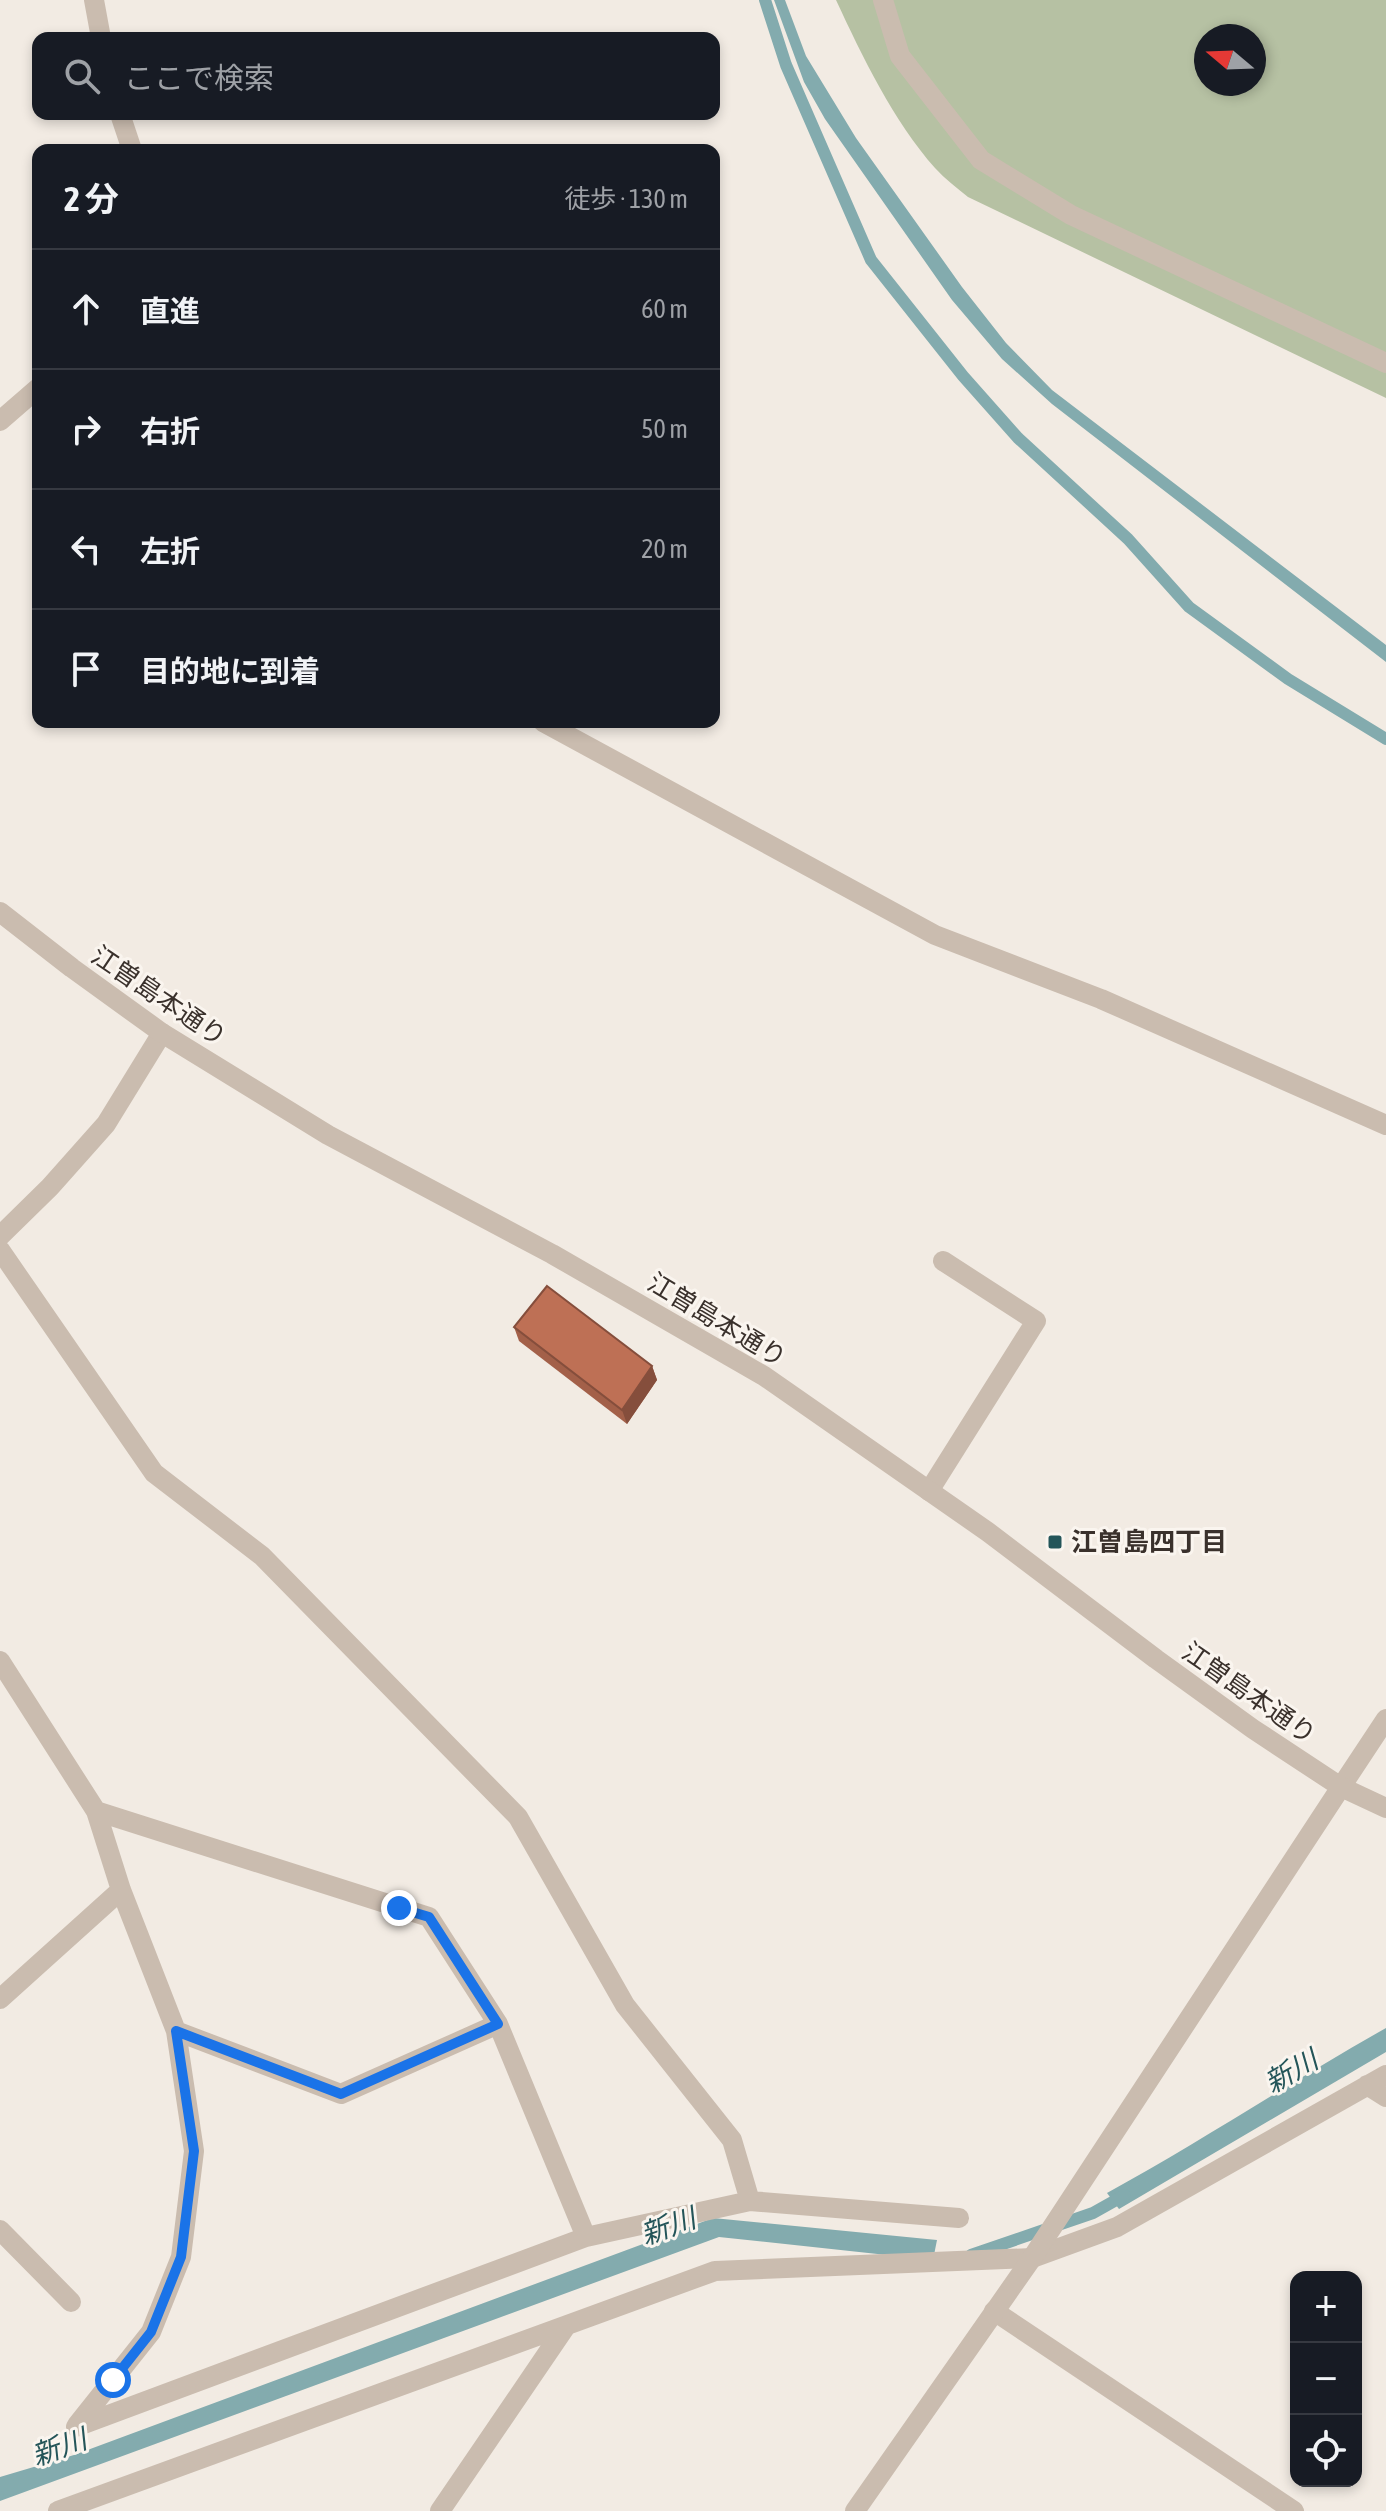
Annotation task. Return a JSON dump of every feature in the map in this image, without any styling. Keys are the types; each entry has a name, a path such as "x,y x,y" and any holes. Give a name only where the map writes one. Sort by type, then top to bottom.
{"street":[{"path":"94,0 100,32"},
{"path":"883,0 900,56 981,160 1071,215 1386,363"},
{"path":"122,120 130,144"},
{"path":"0,421 32,393"},
{"path":"554,728 935,935 1101,999 1386,1125"},
{"name":"江曽島本通り","path":"0,912 162,1033 328,1135 552,1254 764,1376 988,1532 1253,1729 1341,1787 1386,1808"},
{"path":"0,1236 50,1187 106,1124 162,1033"},
{"path":"0,1250 154,1473 262,1556 518,1817 625,2005 732,2140 750,2201"},
{"path":"929,1491 1036,1321 943,1261"},
{"path":"0,1661 96,1811 121,1890 176,2031 194,2151 181,2257 151,2332 76,2427 586,2237 750,2201 959,2218"},
{"path":"855,2511 1032,2258 1386,1719"},
{"path":"96,1811 429,1917 498,2024 586,2237"},
{"path":"0,1999 121,1890"},
{"path":"176,2031 341,2094 498,2024"},
{"path":"58,2511 715,2271 1032,2258 1117,2227 1386,2075"},
{"path":"1367,2085 1386,2097"},
{"path":"0,2230 71,2302"},
{"path":"994,2311 1294,2511"},
{"path":"440,2511 566,2326"}],"green space":[{"path":"836,0 1386,0 1386,398 968,197 947,180 920,150 880,88"}],"water":[{"path":"774,0 785,0 806,56 856,138 962,287 1006,343 1052,390 1386,645 1386,662 1052,404 1002,359 952,300 825,119 804,82"},
{"path":"1386,2028 1386,2052 1119,2209 1107,2193 1177,2153"},
{"path":"713,2218 937,2240 933,2260 719,2237 0,2501 0,2477 74,2455"}],"building":[{"path":"547,1286 652,1366 622,1410 514,1327"}],"waterway":[{"path":"765,0 786,65 871,260 963,376 1018,438 1128,539 1189,607 1288,679 1386,739"},
{"name":"新川","path":"971,2255 1093,2213 1125,2195"}],"place":[{"name":"江曽島四丁目","path":"1055,1542"}],"route":[{"path":"113,2380 151,2332 181,2257 194,2151 176,2031 341,2094 498,2024 429,1917 399,1908"}]}
